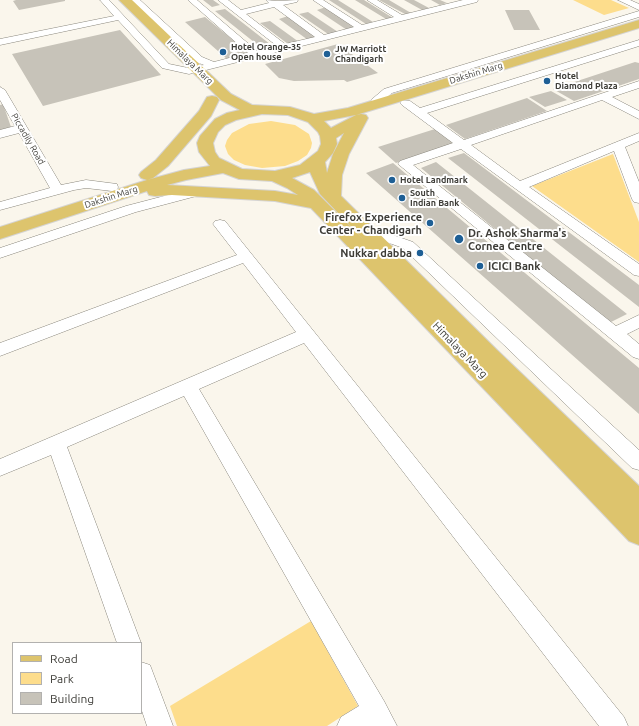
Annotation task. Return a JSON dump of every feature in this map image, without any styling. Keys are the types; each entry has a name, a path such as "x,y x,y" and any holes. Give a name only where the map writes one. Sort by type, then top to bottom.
{"main road":[{"name":"Himalaya Marg","path":"117,0 193,70"},
{"name":"Himalaya Marg","path":"125,0 219,98 249,109 262,110"},
{"name":"Dakshin Marg","path":"328,136 354,115 380,102 639,24"},
{"name":"Dakshin Marg","path":"314,119 354,115 406,103 522,64 639,30"},
{"name":"Himalaya Marg","path":"219,98 220,122"},
{"path":"114,191 198,191 324,200 354,115 219,98 162,163 148,175"},
{"path":"262,110 290,111 314,119 326,130 328,136 329,144 325,153 317,161 306,168 275,176 239,174 224,168 213,161 207,152 206,143 208,136 220,122 240,114 262,110"},
{"name":"Dakshin Marg","path":"0,232 114,191 148,175 192,158 206,143"},
{"name":"Himalaya Marg","path":"317,161 318,172 326,190 324,200"},
{"name":"Dakshin Marg","path":"0,222 114,191 184,175 224,168"},
{"name":"Himalaya Marg","path":"275,176 293,184 308,194 324,200 364,229 489,356 639,503"},
{"name":"Himalaya Marg","path":"324,200 639,532"}],"street":[{"path":"104,0 166,66 193,70 474,0"},
{"path":"135,0 198,59 209,63 212,66"},
{"path":"192,0 256,55"},
{"path":"222,0 282,45"},
{"path":"239,13 273,2 294,0"},
{"path":"317,0 358,26"},
{"path":"371,0 398,16"},
{"path":"622,0 639,8"},
{"path":"273,2 320,36"},
{"path":"380,102 376,100 388,91 639,14"},
{"path":"0,42 120,17"},
{"path":"418,112 639,43"},
{"path":"639,84 404,164 639,353"},
{"name":"Piccadily Road","path":"0,90 57,189"},
{"path":"603,96 639,116"},
{"path":"406,103 519,186 639,271"},
{"path":"0,134 22,128"},
{"path":"519,186 639,137"},
{"path":"618,146 639,199"},
{"path":"0,206 57,189 86,184 114,191"},
{"path":"0,253 131,209 198,191"},
{"path":"220,224 615,726"},
{"path":"364,229 408,244 639,462"},
{"path":"0,350 245,257"},
{"path":"614,333 639,321"},
{"path":"0,468 306,335"},
{"path":"188,386 380,718 350,726"},
{"path":"56,443 129,642"},
{"path":"142,677 160,726"}],"green space":[{"path":"573,0 611,0 629,8 604,15"},
{"path":"271,121 295,125 309,134 312,143 307,155 298,161 285,166 262,168 245,165 234,160 228,154 225,146 232,133 249,124"},
{"path":"613,154 639,222 639,262 532,186"},
{"path":"311,621 358,706 327,726 177,726 170,706"}],"building":[{"path":"203,0 213,0 220,5 212,7"},
{"path":"329,0 338,0 373,22 366,24"},
{"path":"355,0 364,0 393,18 386,19"},
{"path":"379,0 389,0 411,13 405,14"},
{"path":"404,0 414,0 429,8 422,10"},
{"path":"431,0 440,0 447,3 440,5"},
{"path":"13,1 65,1 19,10"},
{"path":"326,7 356,27 347,30 317,10"},
{"path":"225,9 275,48 264,50 215,11"},
{"path":"505,10 529,10 540,30 514,30"},
{"path":"308,12 338,32 328,34 299,14"},
{"path":"288,16 318,37 308,40 279,19"},
{"path":"205,17 249,53 227,59 185,22"},
{"path":"270,21 299,42 288,44 260,23"},
{"path":"120,30 161,75 43,106 12,54"},
{"name":"JW Marriott Chandigarh","path":"338,44 378,73 347,82 344,80 294,81 279,78 265,64"},
{"path":"635,62 639,63 639,79 574,101 553,89"},
{"path":"551,91 567,100 545,107 529,97"},
{"path":"527,98 547,111 465,139 446,125"},
{"path":"3,104 11,127 0,130 0,105"},
{"path":"435,129 454,143 396,163 378,147"},
{"path":"464,153 639,285 639,307 448,158"},
{"path":"436,162 627,314 609,323 421,168"},
{"path":"393,163 639,368 639,414 366,173"}],"place":[{"name":"Hotel Orange-35 Open house","path":"223,52"},
{"name":"JW Marriott Chandigarh","path":"327,54"},
{"name":"Hotel Diamond Plaza","path":"547,81"},
{"name":"Hotel Landmark","path":"392,180"},
{"name":"South Indian Bank","path":"402,198"},
{"name":"Firefox Experience Center - Chandigarh","path":"430,223"},
{"name":"Dr. Ashok Sharma's Cornea Centre","path":"459,239"},
{"name":"Nukkar dabba","path":"420,253"},
{"name":"ICICI Bank","path":"480,266"}]}
